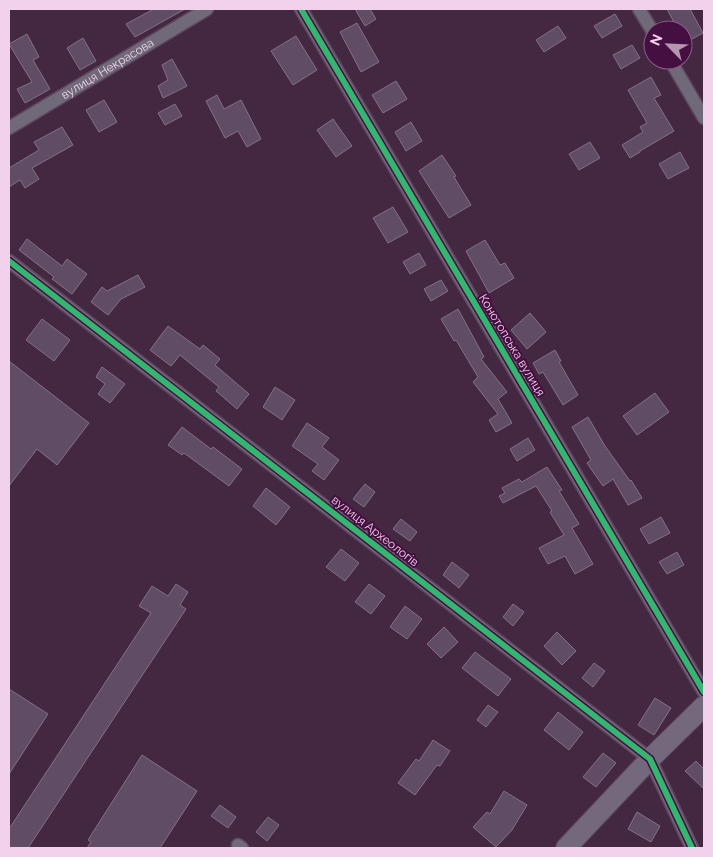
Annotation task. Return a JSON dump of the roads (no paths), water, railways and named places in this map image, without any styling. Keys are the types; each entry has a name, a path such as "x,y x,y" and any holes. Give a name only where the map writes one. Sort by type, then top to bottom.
{"main road":[{"path":"566,848 650,759 704,706"}],"street":[{"name":"вулиця Некрасова","path":"9,128 207,9"},
{"name":"Конотопська вулиця","path":"301,9 704,692"},
{"path":"639,9 646,20"},
{"path":"676,70 704,118"},
{"name":"вулиця Археологів","path":"9,261 650,759 692,848"}]}
